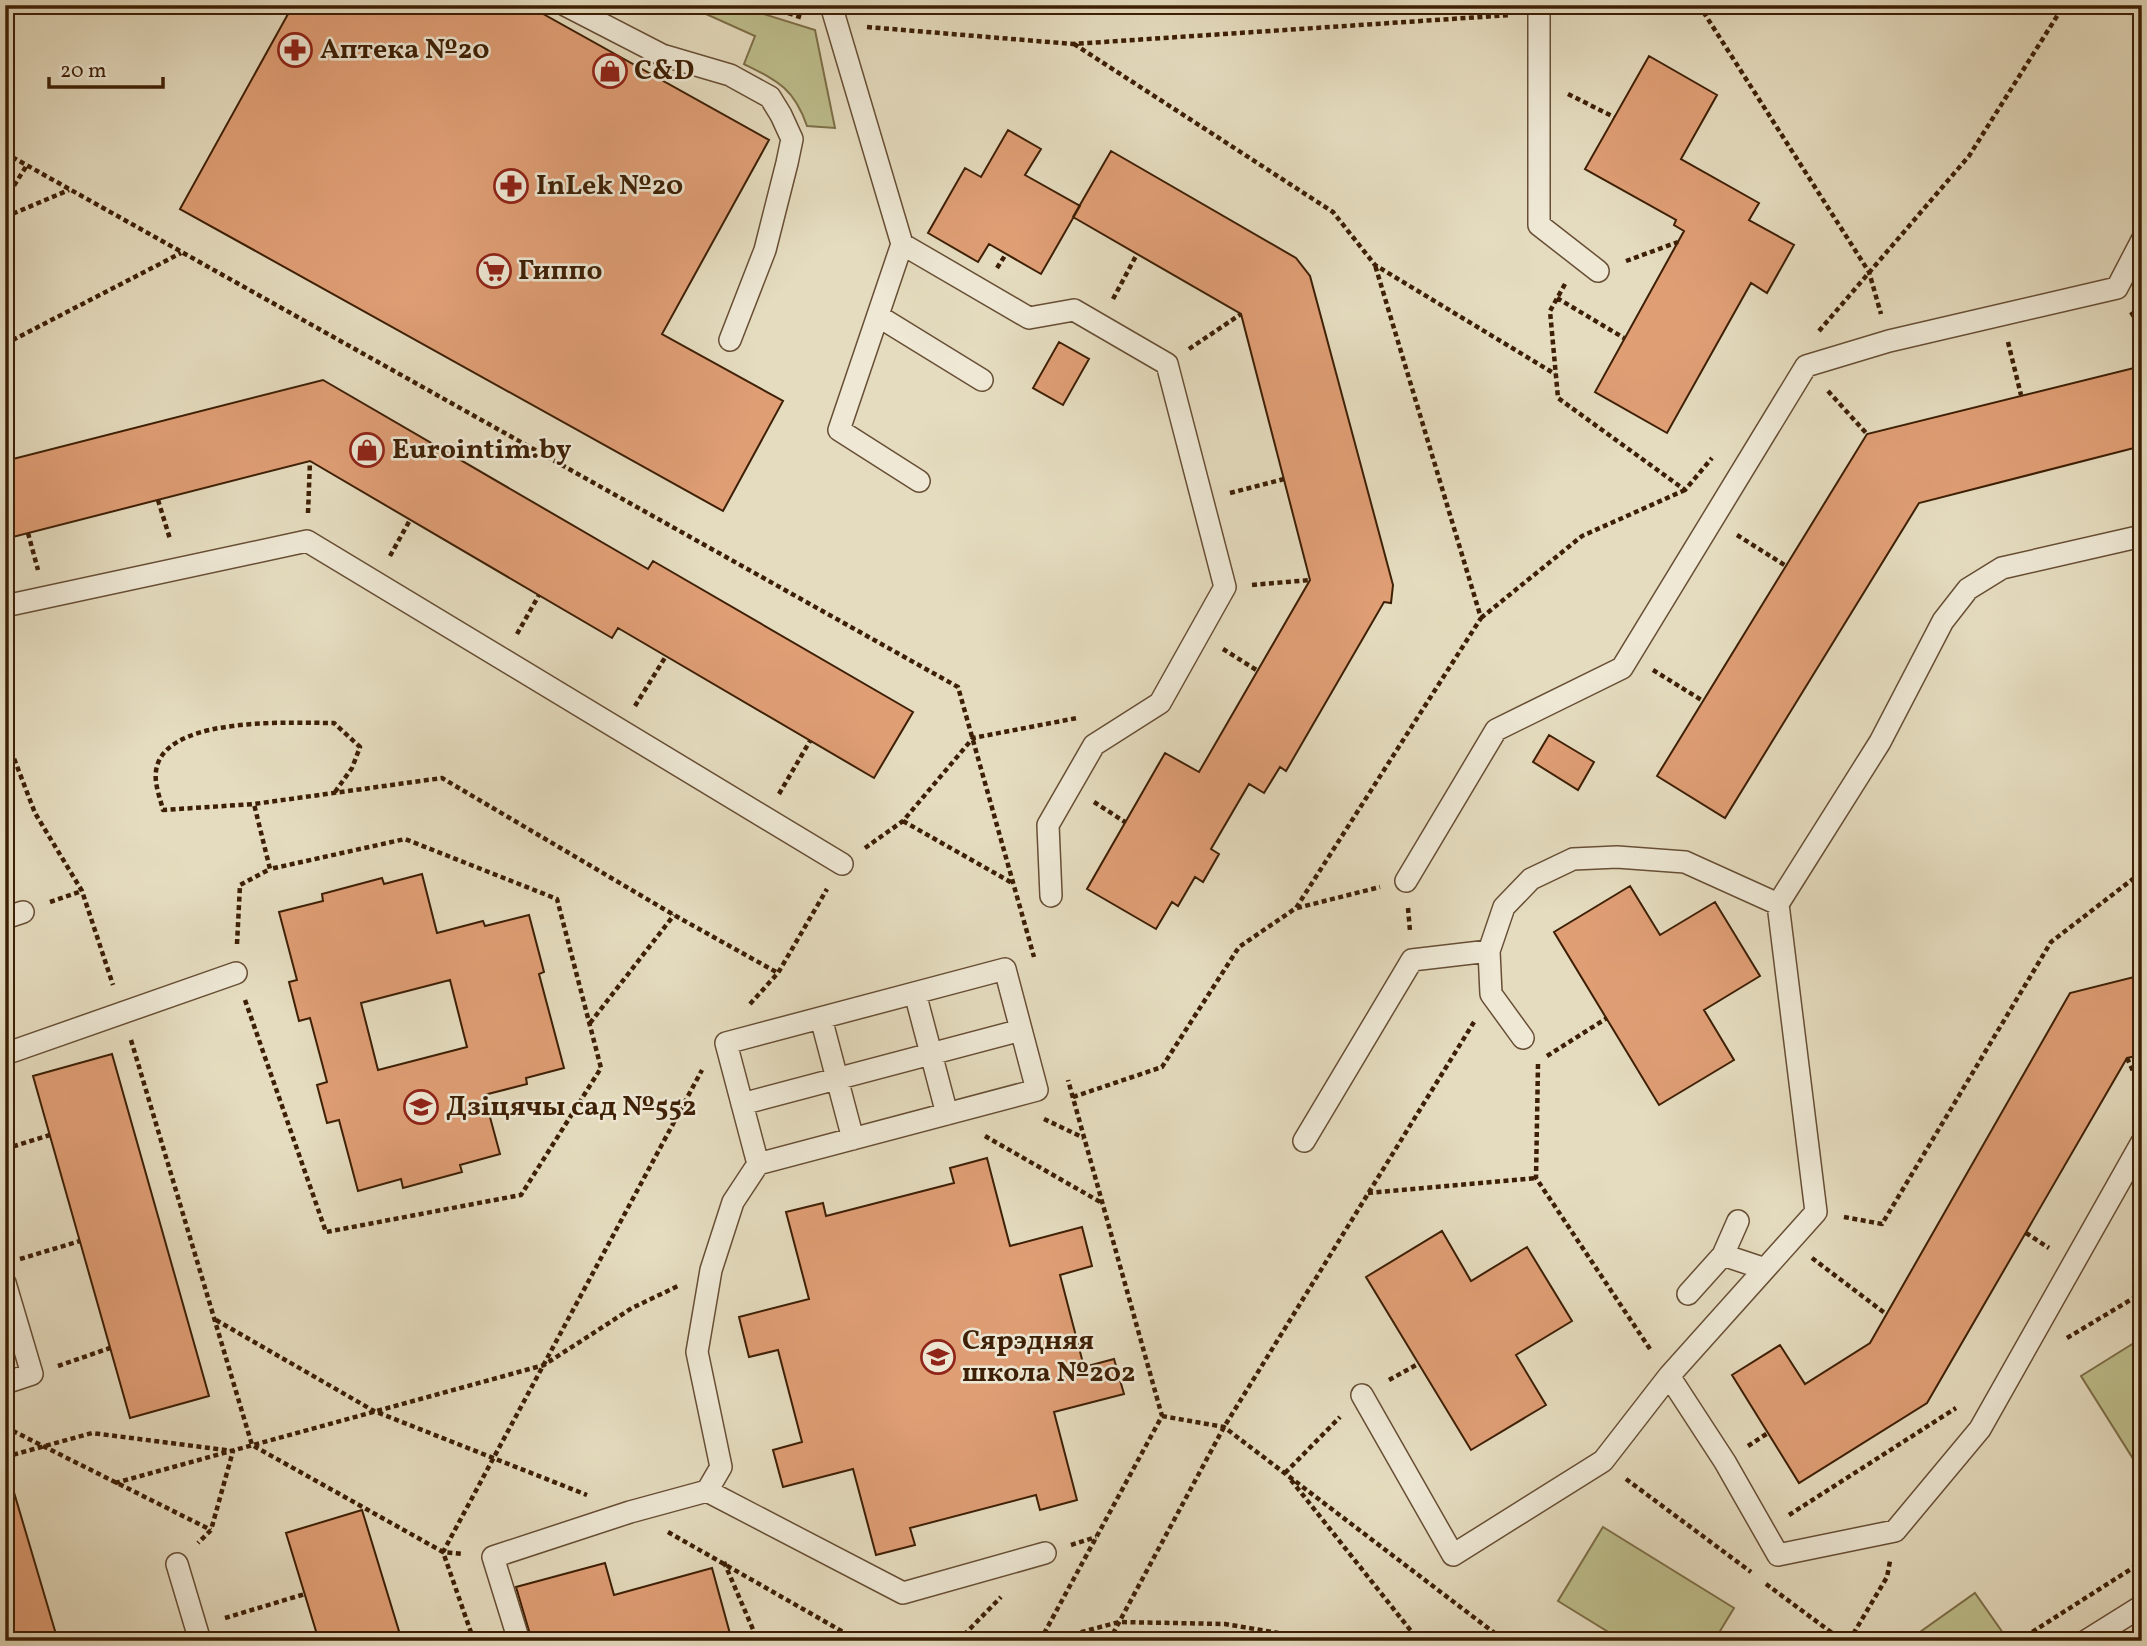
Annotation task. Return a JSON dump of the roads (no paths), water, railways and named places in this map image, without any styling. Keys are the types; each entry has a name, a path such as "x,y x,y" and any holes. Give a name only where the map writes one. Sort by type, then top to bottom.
{"lane":[{"path":"565,5 662,55 730,75 770,97 781,115 792,139 788,163 765,250 730,341"},
{"path":"1539,9 1539,225 1598,271"},
{"path":"833,15 902,244 839,430 919,481"},
{"path":"1406,881 1496,730 1622,668 1806,366 1889,341 2117,288 2142,240"},
{"path":"902,244 1029,317 1074,310 1167,363 1225,587 1160,703 1094,745 1048,825 1051,896"},
{"path":"878,316 982,380"},
{"path":"1362,1395 1453,1555 1603,1461 1668,1376 1816,1212 1778,904 1880,743 1943,621 1968,589 2002,568 2142,536"},
{"path":"5,606 307,541 842,864"},
{"path":"1523,1038 1491,994 1489,951 1504,907 1531,878 1573,859 1617,858 1685,862 1778,904"},
{"path":"1304,1141 1412,960 1489,951"},
{"path":"707,1491 721,1467 697,1352 711,1270 733,1202 758,1164 1037,1090 1005,969 726,1043 758,1164"},
{"path":"5,1054 236,973"},
{"path":"915,993 947,1114"},
{"path":"821,1018 853,1139"},
{"path":"742,1104 1021,1030"},
{"path":"1668,1376 1725,1462 1778,1555 1895,1531 1980,1429 2142,1142"},
{"path":"1688,1294 1723,1255 1738,1221"},
{"path":"1723,1255 1765,1269"},
{"path":"5,1283 32,1374 5,1382"},
{"path":"519,1641 493,1557 630,1512 707,1491 903,1593 1045,1553"},
{"path":"177,1564 198,1634"},
{"path":"2086,1641 2140,1612"}],"place":[{"name":"Аптека №20","path":"295,50"},
{"name":"C&D","path":"610,71"},
{"name":"InLek №20","path":"511,186"},
{"name":"Гиппо","path":"494,271"},
{"name":"Eurointim.by","path":"367,450"},
{"name":"Дзіцячы сад №552","path":"421,1107"},
{"name":"Сярэдняя школа №202","path":"938,1357"}]}
